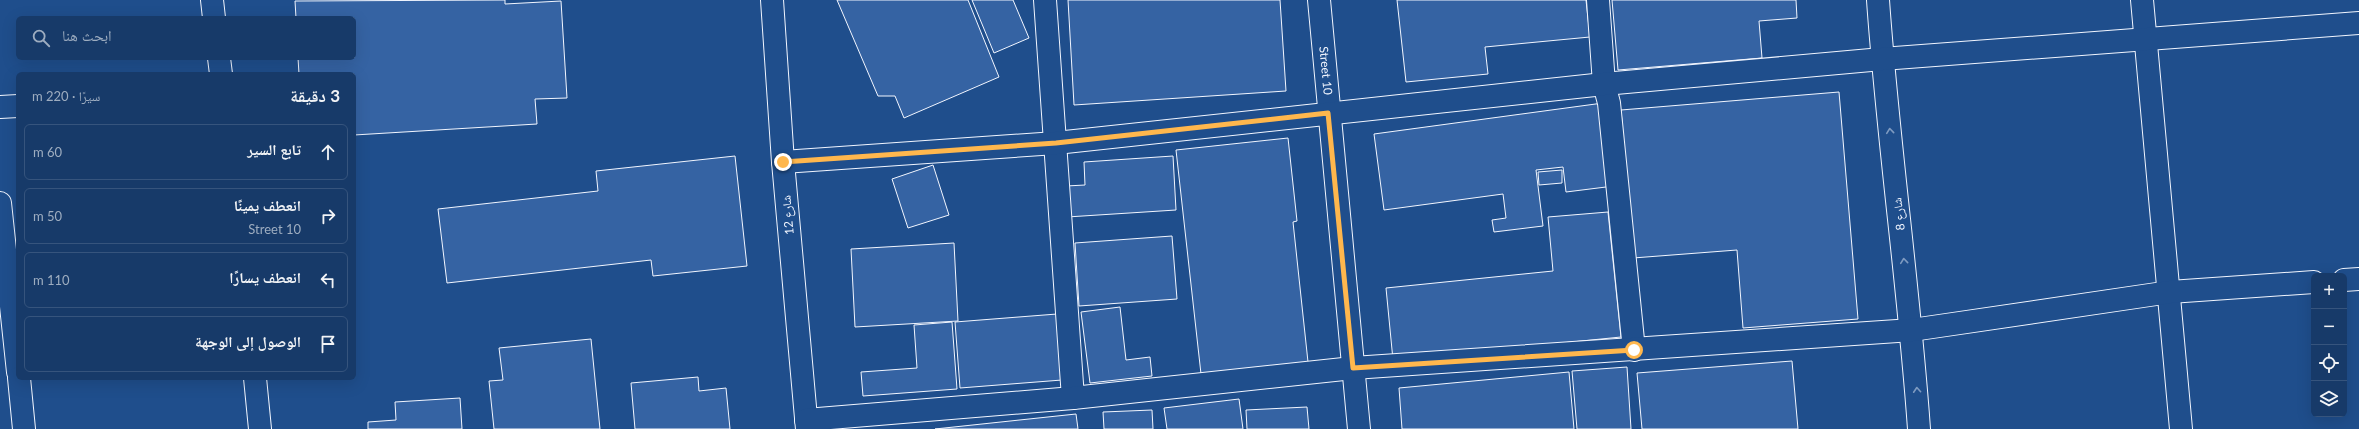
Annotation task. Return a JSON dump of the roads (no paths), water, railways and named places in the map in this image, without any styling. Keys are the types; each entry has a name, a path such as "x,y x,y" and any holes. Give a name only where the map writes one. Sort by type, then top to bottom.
{"street":[{"path":"212,0 214,16"},
{"name":"شارع 12","path":"772,0 783,162 806,424"},
{"path":"1046,0 1073,398"},
{"name":"Street 10","path":"1319,0 1328,113 1359,429"},
{"path":"1598,0 1604,84 1609,103 1634,350"},
{"name":"شارع 8","path":"1878,0 1882,59 1912,330 1919,429"},
{"path":"2142,0 2170,292 2181,429"},
{"path":"783,162 1056,143 1604,84 1882,59 2359,23"},
{"path":"219,60 221,72"},
{"path":"0,107 16,106"},
{"path":"0,203 16,353"},
{"path":"2347,280 2359,279"},
{"path":"806,424 1073,398 1353,368 1912,330 2170,292 2311,282"},
{"path":"19,380 24,429"},
{"path":"255,380 260,429"}]}
